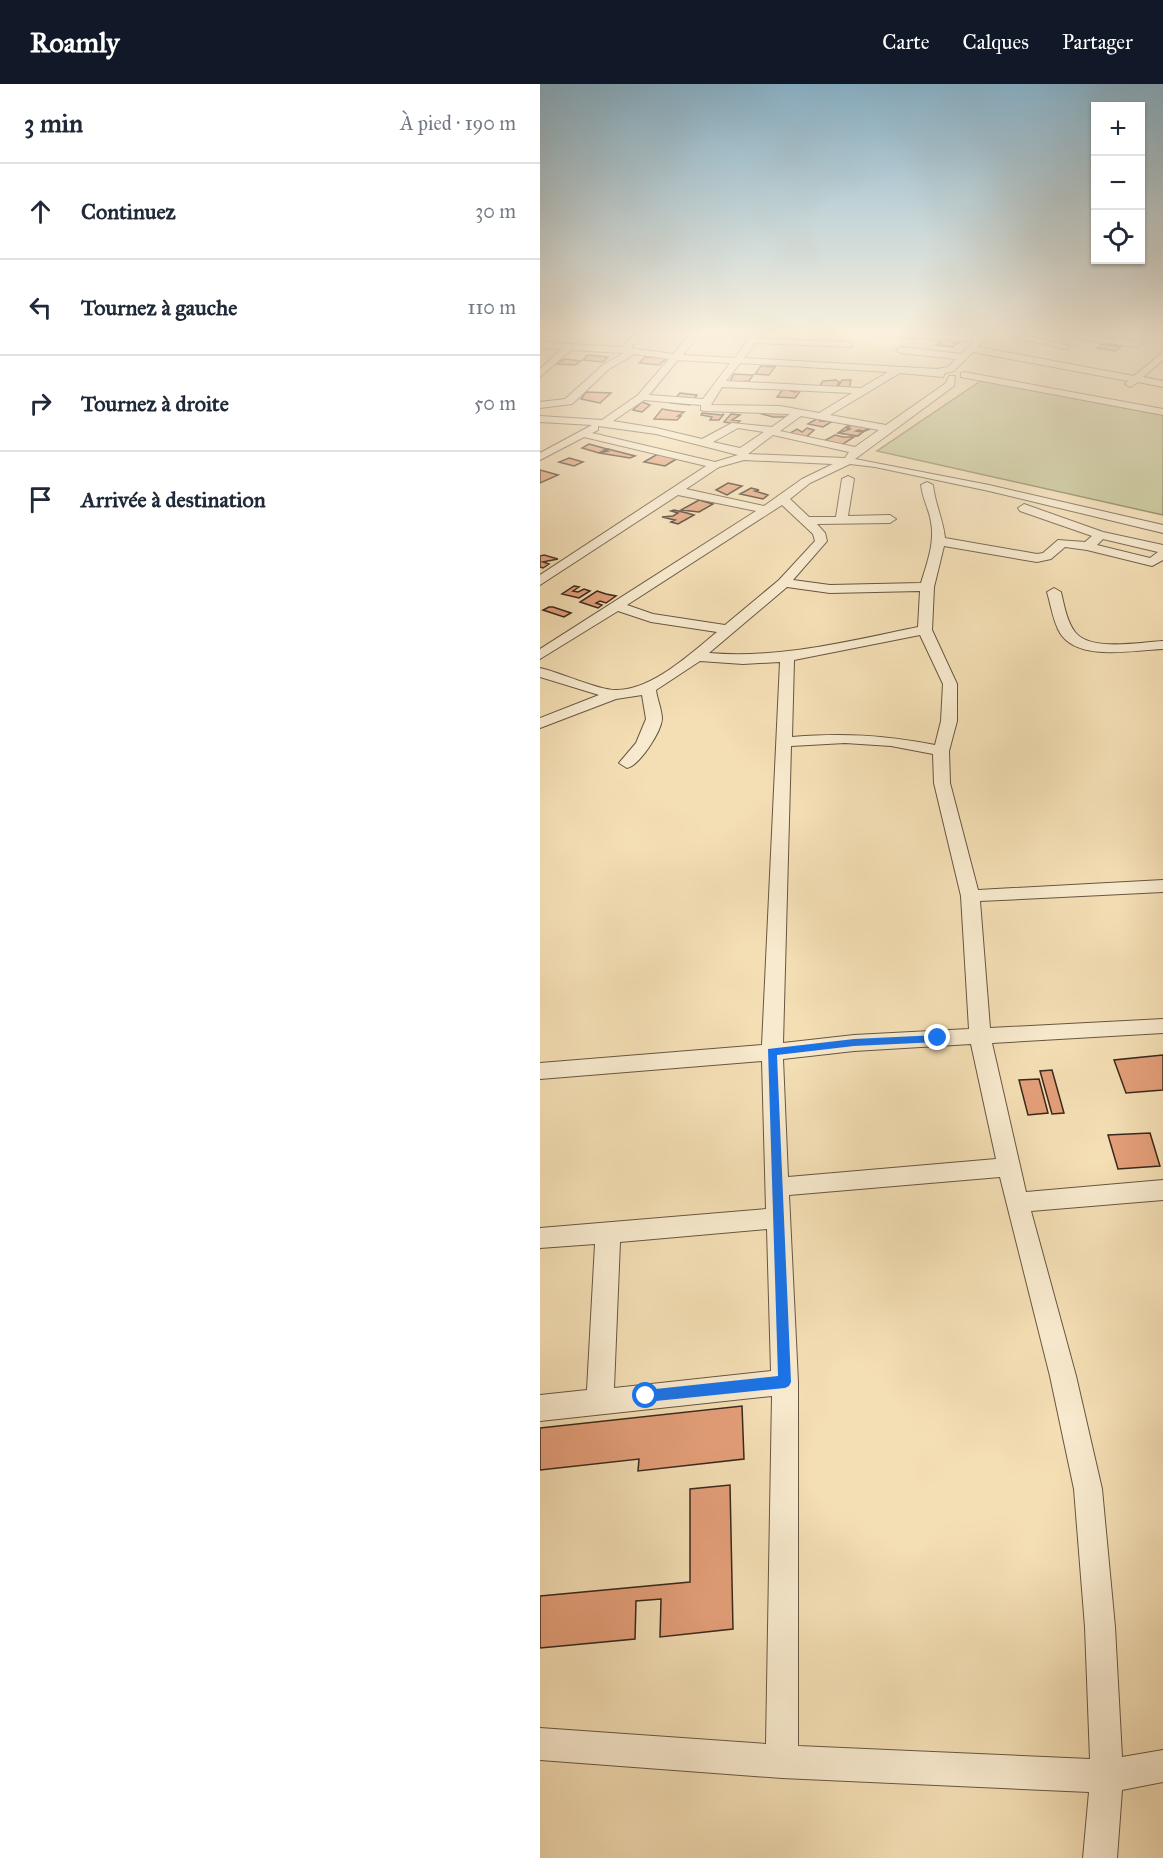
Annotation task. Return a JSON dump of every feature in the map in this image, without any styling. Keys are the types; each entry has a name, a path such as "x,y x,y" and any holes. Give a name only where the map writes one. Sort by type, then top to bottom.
{"street":[{"path":"599,417 607,421"},
{"path":"540,457 613,417"},
{"path":"540,581 715,465 743,454 793,417"},
{"path":"825,417 889,429"},
{"path":"540,655 783,499 806,481 848,461 857,451 906,417"},
{"path":"540,419 607,421 656,431 743,454 875,464 1163,529"},
{"path":"703,443 736,425 773,431 857,451"},
{"path":"583,434 715,465"},
{"path":"842,519 848,479"},
{"path":"927,485 929,502 937,520 939,541 927,587 925,630 950,684 949,721 941,751 942,783 970,896 980,1036 1017,1202 1063,1376 1088,1489 1100,1627 1107,1776 1100,1858"},
{"path":"989,488 980,497 1029,509 1159,555"},
{"path":"677,491 766,510"},
{"path":"540,723 613,695 648,689 697,656 784,583 821,541 819,533 783,499"},
{"path":"807,521 890,519"},
{"path":"1088,546 1100,535"},
{"path":"939,541 1037,558 1047,556 1062,543 1159,555"},
{"path":"1159,555 1148,566 1163,571"},
{"path":"784,583 830,589 927,587"},
{"path":"1054,592 1067,633 1076,642 1090,648 1163,645"},
{"path":"616,606 651,618 729,630"},
{"path":"697,656 743,660 787,657 925,630"},
{"path":"782,1762 785,1382 772,1052 787,657"},
{"path":"540,672 613,695"},
{"path":"627,763 643,744 654,719 648,689"},
{"path":"783,742 845,738 891,741 941,751"},
{"path":"970,896 1163,886"},
{"path":"540,1071 854,1043 1163,1026"},
{"path":"777,1187 1009,1167"},
{"path":"1017,1202 1163,1190"},
{"path":"540,1238 777,1218"},
{"path":"600,1401 608,1233"},
{"path":"540,1408 785,1382"},
{"path":"540,1744 782,1762 1107,1776 1163,1766"}],"green space":[{"path":"928,417 1163,417 1163,515 877,451"}],"building":[{"path":"656,417 680,417 677,420 654,419"},
{"path":"712,417 722,417 719,420 710,420"},
{"path":"729,417 737,417 732,420 740,421 736,424 724,422"},
{"path":"818,418 823,419 819,421 833,421 823,427 808,424"},
{"path":"850,424 870,429 858,430 863,432 858,436 838,433"},
{"path":"852,425 869,428 856,431 863,432 857,436 839,433 850,429 847,428"},
{"path":"807,428 814,430 804,439 787,435 797,429 802,432"},
{"path":"835,435 854,437 840,446 822,442"},
{"path":"589,444 607,449 599,453 582,448"},
{"path":"605,450 635,456 630,458 599,453 608,451"},
{"path":"663,451 683,455 665,466 644,462"},
{"path":"569,458 583,462 574,466 559,462"},
{"path":"540,470 558,475 540,483"},
{"path":"728,483 742,486 727,495 716,490"},
{"path":"751,488 768,495 763,499 740,494"},
{"path":"699,500 713,504 699,512 681,510"},
{"path":"671,511 694,515 678,524 671,522 675,520 662,517 678,513"},
{"path":"540,556 558,559 543,562 549,564 543,568 540,567"},
{"path":"574,586 579,587 573,591 578,592 584,589 590,591 579,598 562,594"},
{"path":"597,591 616,596 606,603 600,601 596,603 602,605 598,608 580,602"},
{"path":"549,607 571,613 564,617 543,610"},
{"path":"1163,1055 1163,1090 1126,1093 1114,1060"},
{"path":"1052,1070 1064,1113 1052,1114 1040,1071"},
{"path":"1039,1079 1048,1113 1028,1115 1019,1080"},
{"path":"1150,1133 1160,1166 1118,1169 1108,1135"},
{"path":"742,1406 744,1459 638,1471 639,1459 540,1470 540,1428"},
{"path":"730,1485 733,1629 660,1637 661,1599 636,1601 635,1639 540,1648 540,1596 690,1582 690,1489"}],"route":[{"path":"646,1396 785,1382 772,1052 854,1043 938,1038"}]}
